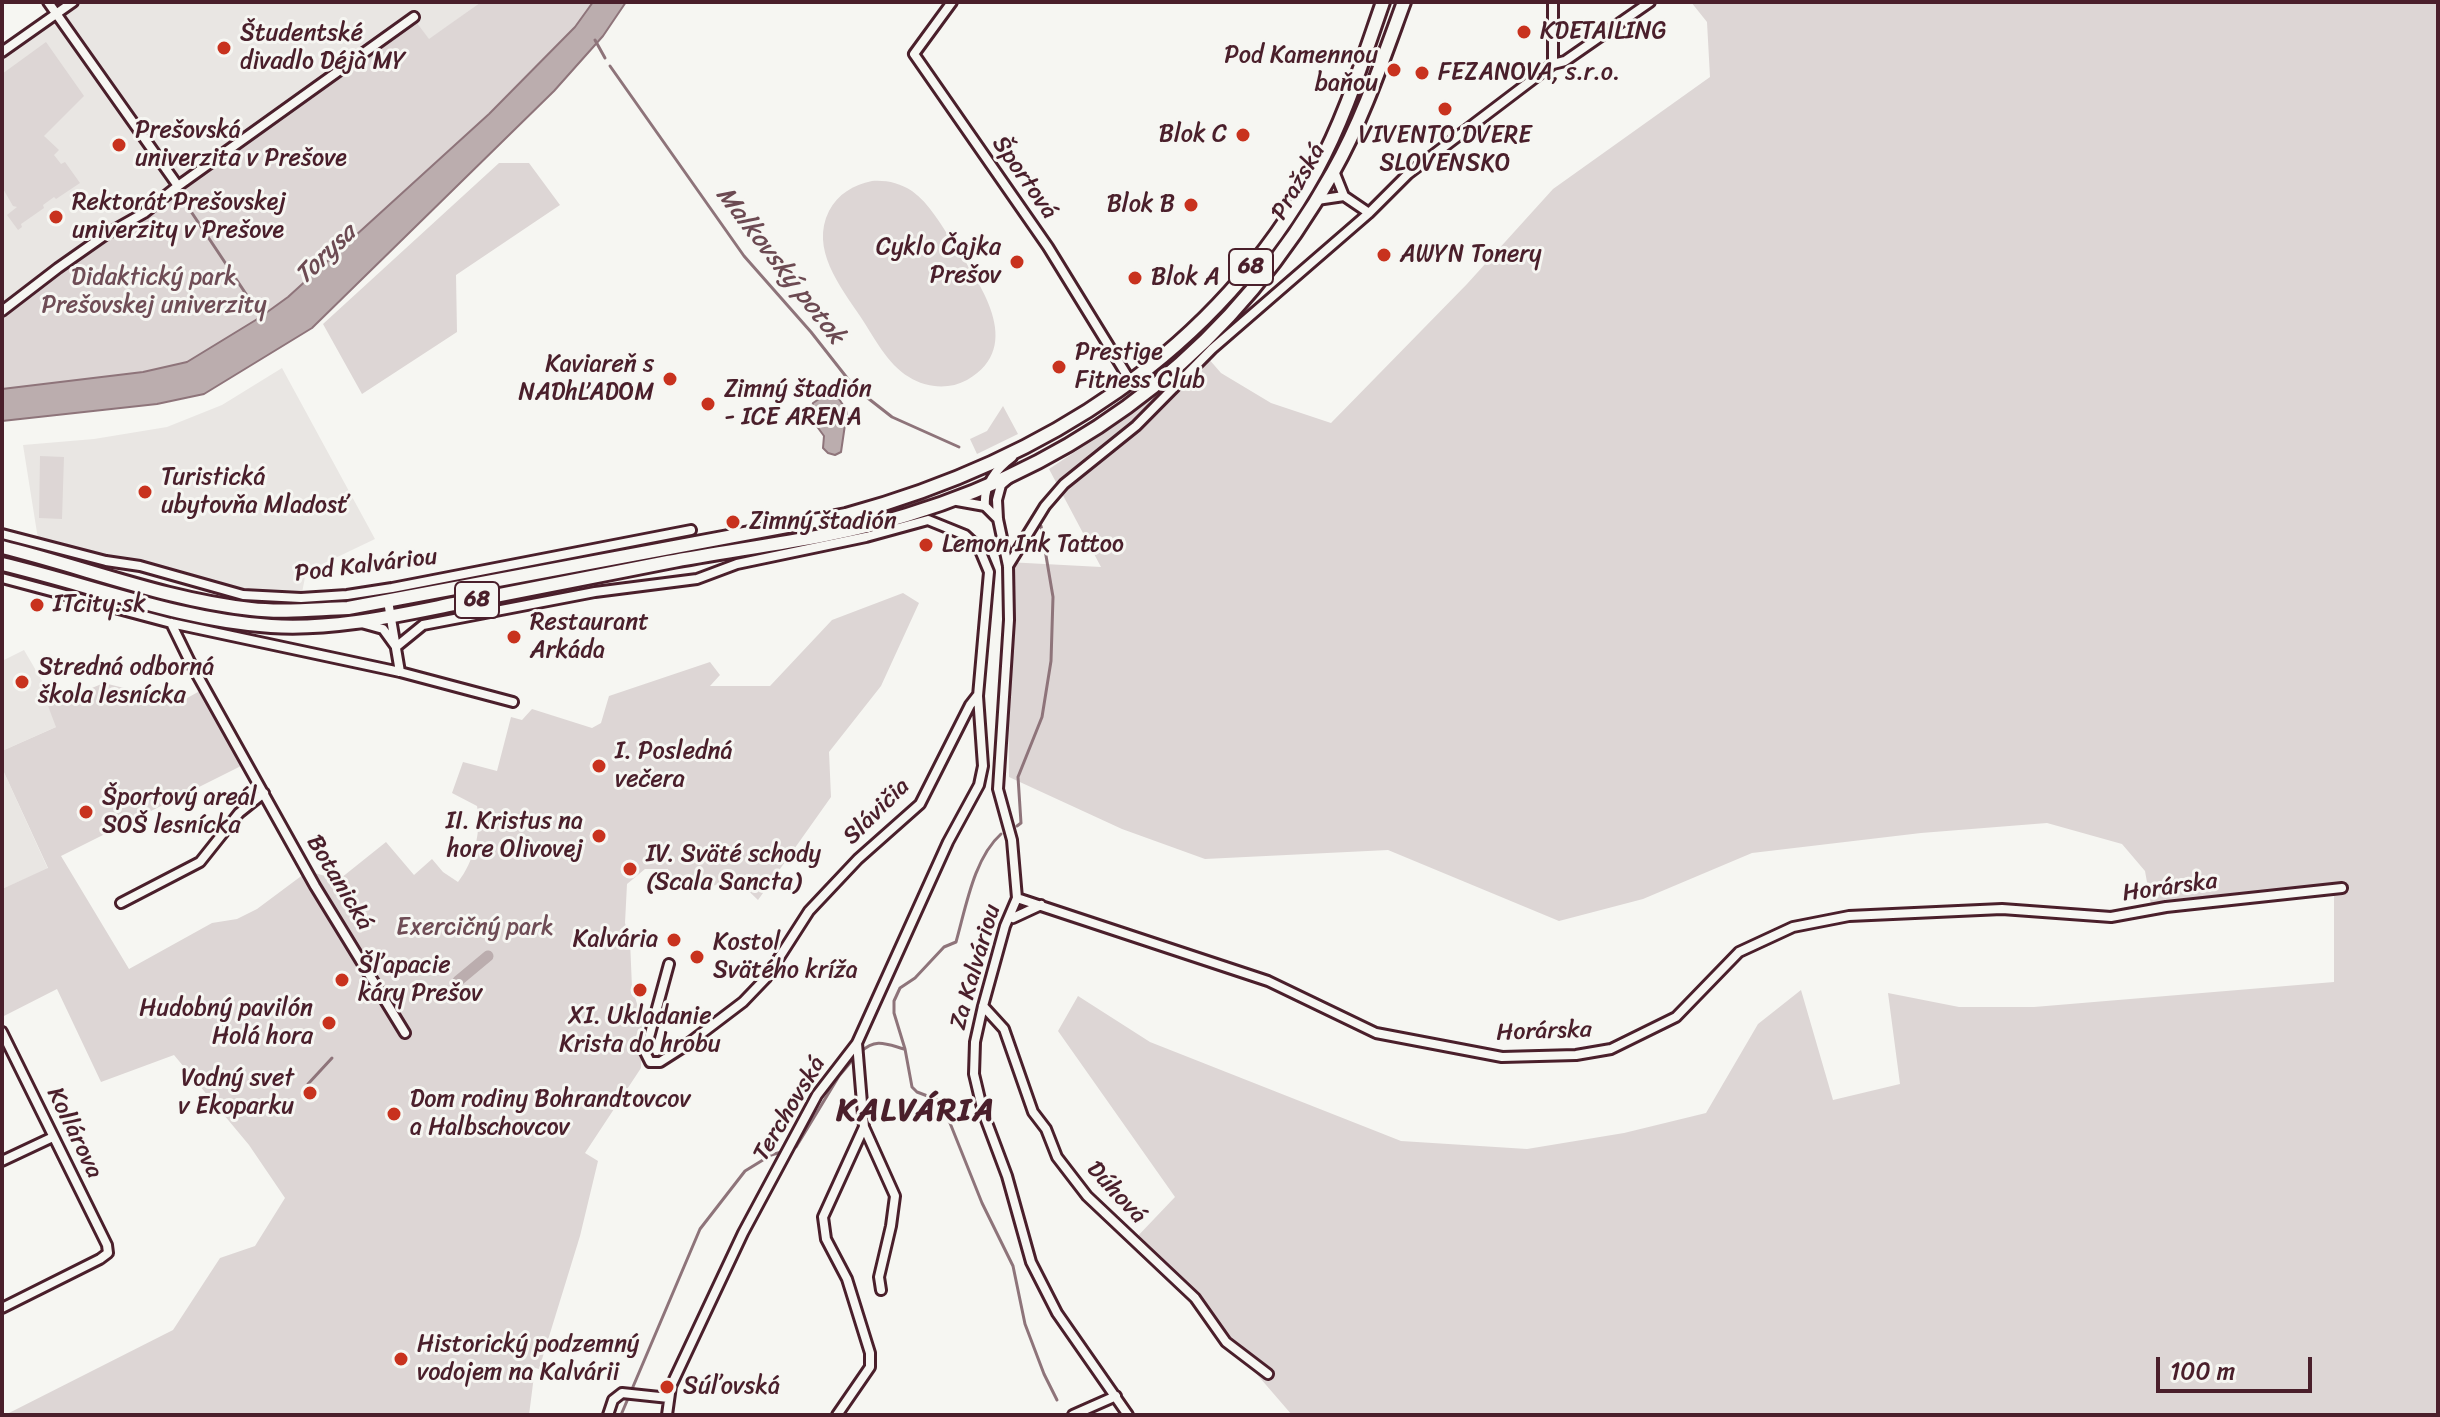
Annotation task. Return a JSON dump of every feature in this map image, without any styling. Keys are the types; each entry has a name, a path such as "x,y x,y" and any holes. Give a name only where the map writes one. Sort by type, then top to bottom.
{"main road":[{"name":"Pražská","path":"961,477 1019,451 1075,419 1131,382 1205,319 1268,245 1295,206 1337,129 1383,2"},
{"name":"Pražská","path":"988,487 1087,435 1178,367 1255,288 1285,250 1334,171 1362,110 1404,2"},
{"name":"Pod Kalváriou","path":"2,547 192,598 251,609 292,611 348,608 846,515 898,501 961,477"},
{"name":"Pod Kalváriou","path":"2,564 216,619 270,626 312,627 391,617 851,529 952,501 988,487"}],"street":[{"path":"48,2 178,186"},
{"path":"2,52 73,2"},
{"name":"Športová","path":"952,2 914,54 1048,247 1131,382"},
{"path":"1553,2 1553,64"},
{"path":"352,623 383,629 396,647 423,625 595,592 697,579 737,564 866,537 928,520 965,535 979,548 989,572 1008,566 1045,506 1064,484 1136,426 1212,349 1369,213 1408,174 1553,64 1565,61 1650,2"},
{"path":"2,311 105,235 144,213 414,17"},
{"path":"1334,171 1344,196 1369,213"},
{"path":"1317,200 1344,196"},
{"path":"985,506 984,492 999,467 1019,451"},
{"path":"961,477 971,478 988,487 997,500"},
{"path":"997,500 1001,485 1010,478"},
{"name":"Za Kalváriou","path":"997,500 1008,566 1009,620 998,789 1012,840 1017,898 1005,926 983,1006 975,1042 974,1074 983,1112 1007,1176 1031,1262 1057,1313 1128,1415"},
{"path":"952,501 985,506 998,519"},
{"name":"Pod Kalváriou","path":"2,534 106,561 140,566 243,595 295,598 392,588 691,530"},
{"path":"1000,530 1008,540 1023,541"},
{"name":"Slávičia","path":"669,964 645,1052 650,1062 660,1062 685,1046 743,1002 766,978 809,911 858,859 920,804 970,705 978,696 989,572"},
{"path":"2,578 171,623 400,672 513,702"},
{"name":"Pod Kalváriou","path":"388,601 400,672"},
{"name":"Botanická","path":"171,623 315,886 405,1033"},
{"name":"Terchovská","path":"667,1415 671,1386 743,1233 817,1095 859,1052 948,842 979,785 983,766 978,696"},
{"path":"979,785 998,789"},
{"path":"121,903 200,862 239,813 264,793"},
{"name":"Horárska","path":"1017,898 1268,981 1376,1033 1502,1057 1576,1055 1611,1049 1676,1017 1739,952 1793,927 1849,916 2002,909 2111,917 2163,907 2342,888"},
{"path":"1013,918 1041,905"},
{"name":"Dúhová","path":"983,1006 1004,1029 1033,1112 1046,1129 1057,1157 1087,1196 1195,1298 1226,1342 1268,1374"},
{"name":"Kollárova","path":"2,1032 107,1245 108,1253 2,1308"},
{"path":"859,1052 864,1127 895,1196 879,1277 881,1290"},
{"path":"841,1413 870,1367 870,1353 847,1279 826,1239 823,1217 864,1127"},
{"path":"2,1161 53,1137"},
{"path":"608,1415 613,1400 622,1393 669,1398"},
{"path":"1073,1415 1116,1396"}],"shaded area":[{"name":"Prešovská univerzita v Prešove","path":"71,2 481,2 429,40 416,21 99,237 2,310 2,52"},
{"path":"593,2 626,2 603,36 554,91 312,328 204,394 157,404 2,421 2,389 143,372 187,362 259,318 288,297 489,114 575,27"},
{"path":"282,368 375,539 306,572 301,598 243,595 158,571 157,566 38,539 23,445 94,439 167,427 222,405"},
{"path":"825,395 839,399 847,411 841,452 835,455 823,448 824,436 810,417 813,403"},
{"name":"Stredná odborná škola lesnícka","path":"24,650 55,703 48,706 58,726 2,751 2,661"},
{"name":"Stredná odborná škola lesnícka","path":"2,768 48,869 2,889"}],"green space":[{"name":"Didaktický park Prešovskej univerzity","path":"481,2 593,2 575,27 478,124 288,297 259,318 187,362 143,372 2,389 2,310 99,237 415,20 429,39"},
{"path":"1691,2 2438,2 2438,1415 1292,1415 1228,1341 1175,1271 1134,1240 1175,1197 1058,1031 1078,996 1150,1042 1401,1141 1527,1149 1624,1133 1706,1113 1758,1024 1801,990 1833,1100 1900,1084 1888,993 1959,1007 2034,1007 2334,982 2334,893 2152,910 2145,871 2122,844 2047,823 1921,833 1752,853 1643,899 1559,921 1388,850 1205,859 1122,829 1009,777 1007,562 1101,567 1049,469 1120,422 1201,350 1221,373 1271,403 1331,423 1467,284 1553,189 1710,77 1707,22"},
{"path":"46,42 84,96 44,136 59,150 54,155 61,164 65,162 80,183 43,205 44,208 21,224 18,230 7,215 17,207 13,206 2,187 2,74"},
{"path":"499,163 529,163 560,205 456,275 457,332 362,394 323,324"},
{"path":"872,181 903,186 924,202 984,294 996,332 994,350 985,366 967,380 945,386 930,385 901,372 882,350 836,280 823,239 829,211 847,191"},
{"path":"1003,406 1018,434 977,454 970,439 987,431"},
{"path":"40,456 64,457 62,519 39,518"},
{"name":"Exercičný park","path":"903,593 919,603 881,686 829,752 831,797 758,900 736,879 712,886 687,886 670,882 668,869 645,869 627,884 625,923 630,940 632,988 642,1019 641,1068 585,1153 598,1161 580,1236 539,1369 535,1368 529,1415 5,1415 173,1330 220,1258 255,1246 285,1198 249,1145 174,1055 101,1082 57,989 2,1017 2,889 48,868 2,768 2,751 56,727 48,706 104,683 180,702 207,687 249,762 61,856 129,969 212,923 237,919 257,909 308,871 341,878 386,842 414,875 432,859 443,872 458,882 472,855 478,815 477,806 452,793 463,762 497,771 511,717 522,720 532,709 592,728 601,723 609,696 710,662 720,675 710,686 770,686 832,620"}],"waterway":[{"name":"Malkovský potok","path":"595,40 605,58"},
{"name":"Malkovský potok","path":"610,66 744,256 855,388 892,417 959,447"},
{"path":"182,198 250,300"},
{"path":"253,305 263,319"},
{"name":"Malkovský potok","path":"1017,826 1021,823 1018,777 1042,717 1051,661 1053,597 1041,526"},
{"path":"1001,834 978,869 956,942 944,947 915,978 900,988 894,1001 894,1013 912,1087 938,1100 950,1123 982,1203 1013,1266 1025,1324 1057,1400"},
{"path":"458,981 488,956"},
{"name":"Malkovský potok","path":"861,1052 876,1044 904,1049"},
{"name":"Malkovský potok","path":"792,1149 839,1076 855,1057"},
{"path":"308,1084 332,1058"},
{"name":"Malkovský potok","path":"621,1415 700,1229 745,1171 771,1155 785,1151"}],"place":[{"name":"KDETAILING","path":"1524,32"},
{"name":"Študentské divadlo Déjà MY","path":"224,48"},
{"name":"Pod Kamennou baňou","path":"1394,70"},
{"name":"FEZANOVA, s.r.o.","path":"1422,73"},
{"name":"VIVENTO DVERE SLOVENSKO","path":"1445,109"},
{"name":"Blok C","path":"1243,135"},
{"name":"Prešovská univerzita v Prešove","path":"119,145"},
{"name":"Blok B","path":"1191,205"},
{"name":"Rektorát Prešovskej univerzity v Prešove","path":"56,217"},
{"name":"AWYN Tonery","path":"1384,255"},
{"name":"Cyklo Čajka Prešov","path":"1017,262"},
{"name":"Blok A","path":"1135,278"},
{"name":"Prestige Fitness Club","path":"1059,367"},
{"name":"Kaviareň s NADhĽADOM","path":"670,379"},
{"name":"Zimný štadión - ICE ARENA","path":"708,404"},
{"name":"Turistická ubytovňa Mladosť","path":"145,492"},
{"name":"Zimný štadión","path":"733,522"},
{"name":"Lemon Ink Tattoo","path":"926,545"},
{"name":"ITcity.sk","path":"37,605"},
{"name":"Restaurant Arkáda","path":"514,637"},
{"name":"Stredná odborná škola lesnícka","path":"22,682"},
{"name":"I. Posledná večera","path":"599,766"},
{"name":"Športový areál SOŠ lesnícka","path":"86,812"},
{"name":"II. Kristus na hore Olivovej","path":"599,836"},
{"name":"IV. Sväté schody (Scala Sancta)","path":"630,869"},
{"name":"Kalvária","path":"674,940"},
{"name":"Kostol Svätého kríža","path":"697,957"},
{"name":"Šľapacie káry Prešov","path":"342,980"},
{"name":"XI. Ukladanie Krista do hrobu","path":"640,990"},
{"name":"Hudobný pavilón Holá hora","path":"329,1023"},
{"name":"Vodný svet v Ekoparku","path":"310,1093"},
{"name":"Dom rodiny Bohrandtovcov a Halbschovcov","path":"394,1114"},
{"name":"Historický podzemný vodojem na Kalvárii","path":"401,1359"},
{"name":"Súľovská","path":"667,1387"}],"district":[{"name":"KALVÁRIA","path":"916,1112"}],"water label":[{"name":"Torysa","path":"326,255"}]}
